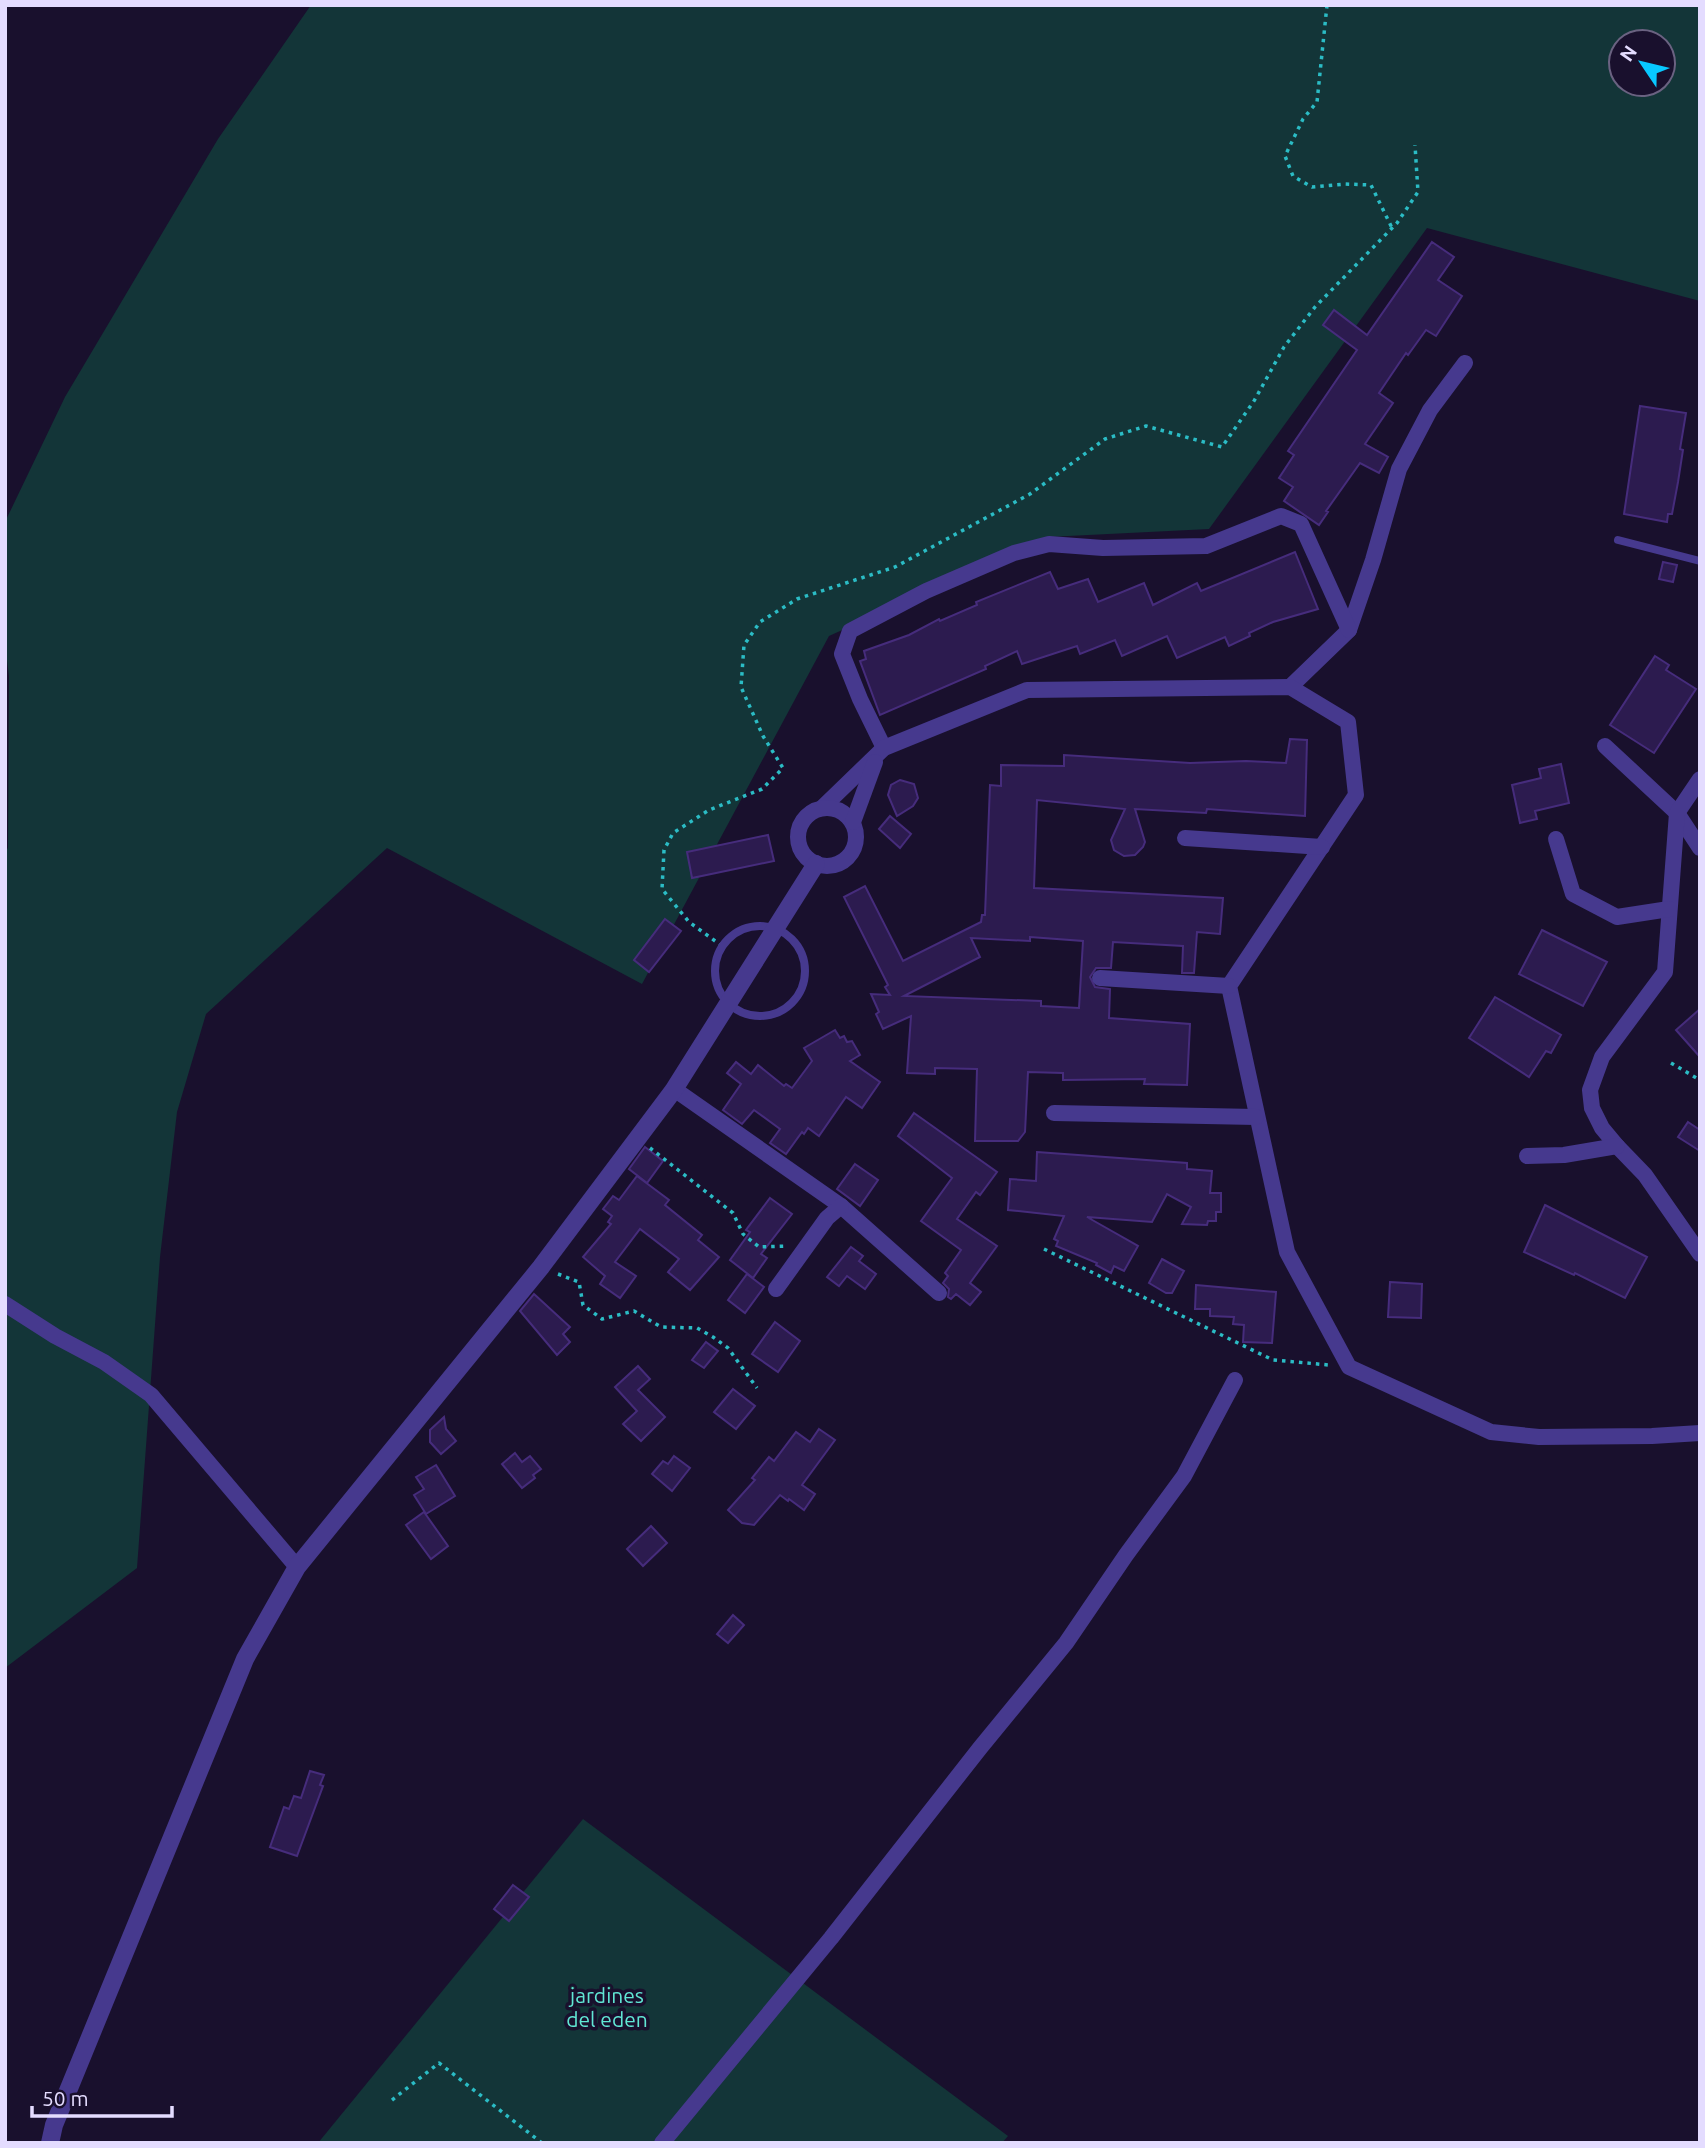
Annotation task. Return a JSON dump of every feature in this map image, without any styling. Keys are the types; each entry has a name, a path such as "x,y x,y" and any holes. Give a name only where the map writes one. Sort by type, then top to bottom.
{"street":[{"path":"1290,687 1349,630 1373,560 1399,469 1430,410 1465,363"},
{"path":"1349,630 1301,524 1281,516 1206,546 1103,548 1049,544 1014,553 926,591 850,631 842,654 880,752 853,822 856,840 849,856 833,865 816,864 802,853 797,837 802,821 823,807 880,752 1027,690 1290,687 1348,722 1356,795 1229,986 1287,1252 1349,1367 1490,1432 1539,1437 1700,1433"},
{"path":"1605,746 1677,813 1700,848"},
{"path":"1700,779 1677,813 1665,972 1602,1057 1590,1090 1592,1108 1602,1128 1645,1175 1700,1254"},
{"path":"823,807 840,810 853,822"},
{"path":"1185,838 1322,847"},
{"path":"1556,839 1573,894 1617,917 1669,909"},
{"path":"50,2143 54,2125 244,1659 297,1567 541,1267 638,1138 674,1089 816,864"},
{"path":"1100,978 1229,986"},
{"path":"674,1089 841,1206 939,1293"},
{"path":"1054,1113 1256,1117"},
{"path":"1527,1156 1564,1155 1616,1146"},
{"path":"776,1289 827,1218 841,1206"},
{"path":"5,1304 55,1336 104,1362 151,1395 297,1567"},
{"path":"662,2143 823,1948 1066,1643 1184,1476 1235,1380"}],"lane":[{"path":"1618,540 1700,561"},
{"path":"757,925 775,930 785,933 797,944 804,958 802,989 793,1002 780,1012 765,1017 750,1016 735,1010 717,987 714,973 716,959 731,936 743,929 757,925"}],"path":[{"path":"1327,5 1317,102 1303,119 1285,156 1293,176 1312,187 1371,185 1392,228"},
{"path":"722,946 689,922 662,889 664,850 673,833 709,810 762,789 783,768 763,736 741,687 744,645 760,622 797,599 895,567 1030,494 1105,439 1146,426 1222,447 1254,401 1292,337 1315,307 1392,228 1418,192 1415,145"},
{"path":"1671,1063 1700,1080"},
{"path":"638,1138 733,1213 743,1234 759,1247 776,1248 809,1242"},
{"path":"1044,1249 1273,1360 1349,1367"},
{"path":"541,1267 579,1282 583,1305 602,1320 634,1311 661,1327 697,1328 728,1348 757,1388"},
{"path":"393,2100 439,2063 542,2143"}],"green space":[{"path":"311,5 1700,5 1700,301 1427,228 1209,529 1048,537 829,636 642,984 387,848 206,1014 177,1112 160,1257 137,1568 5,1668 5,852 8,848 9,676 5,644 5,522 65,397 218,139"},
{"name":"jardines del eden","path":"583,1819 1008,2136 1002,2143 318,2143"}],"building":[{"path":"1432,242 1454,257 1438,280 1462,296 1436,336 1426,330 1408,355 1406,353 1379,393 1393,403 1365,444 1388,457 1379,473 1360,463 1319,525 1284,501 1293,487 1279,478 1294,455 1288,451 1357,350 1323,325 1334,310 1367,335"},
{"path":"1640,406 1686,413 1678,482 1672,514 1668,514 1667,522 1624,514"},
{"path":"1295,552 1318,609 1273,622 1229,646 1225,637 1177,658 1167,636 1122,656 1115,640 1080,654 1077,646 1022,664 1017,651 985,666 986,669 880,715 860,661 866,659 864,651 909,635 939,619 940,621 977,605 976,602 1050,572 1058,589 1088,579 1098,602 1144,583 1153,605 1197,583 1201,591"},
{"path":"1663,562 1677,565 1673,582 1659,579"},
{"path":"1655,656 1669,665 1666,670 1696,689 1654,753 1610,725"},
{"path":"1290,739 1307,740 1305,816 1207,809 1206,813 1135,809 1145,842 1135,855 1124,856 1114,850 1111,840 1125,809 1037,800 1034,888 1223,898 1220,934 1197,932 1194,973 1182,973 1183,946 1113,942 1111,968 1096,968 1090,977 1095,987 1110,989 1109,1018 1190,1024 1187,1085 1144,1084 1145,1079 1063,1080 1063,1073 1028,1072 1025,1132 1018,1141 975,1141 977,1069 935,1068 935,1074 907,1073 911,1016 883,1029 871,994 890,995 885,987 888,985 844,897 865,886 903,961 981,922 982,915 985,915 990,785 1001,786 1001,765 1064,766 1064,755 1190,763 1286,763","holes":["1030,937 1083,941 1079,1008 1041,1006 1041,1001 904,996 980,957 971,938 1030,941"]},
{"path":"1561,764 1569,803 1535,811 1537,819 1520,823 1512,785 1541,778 1539,769"},
{"path":"900,780 914,784 918,798 913,806 897,816 888,795 891,785"},
{"path":"890,816 911,834 900,848 879,829"},
{"path":"768,835 774,861 692,878 687,852"},
{"path":"665,919 681,931 649,972 634,960"},
{"path":"1542,930 1607,962 1583,1006 1519,974"},
{"path":"1495,997 1561,1035 1551,1053 1546,1051 1529,1077 1469,1038"},
{"path":"1700,1009 1700,1057 1676,1030"},
{"path":"835,1030 840,1038 844,1036 847,1042 852,1041 860,1055 850,1061 880,1082 862,1108 846,1097 819,1136 808,1128 786,1154 770,1143 780,1129 754,1110 742,1124 723,1110 741,1084 727,1073 736,1062 751,1074 758,1065 784,1086 786,1084 792,1088 812,1061 804,1048"},
{"path":"914,1113 997,1172 980,1195 976,1192 957,1219 997,1246 970,1283 981,1292 970,1305 956,1294 951,1299 948,1297 949,1289 943,1283 948,1276 945,1273 961,1250 921,1221 952,1178 898,1136"},
{"path":"1688,1122 1700,1130 1700,1151 1678,1137"},
{"path":"645,1147 663,1161 647,1183 629,1169"},
{"path":"1037,1152 1187,1163 1187,1169 1212,1171 1210,1193 1221,1193 1221,1212 1216,1212 1216,1221 1208,1221 1207,1225 1182,1224 1191,1207 1167,1194 1152,1222 1087,1217 1138,1246 1124,1271 1114,1266 1111,1273 1096,1265 1097,1263 1056,1246 1058,1241 1054,1239 1064,1216 1008,1210 1010,1179 1036,1181"},
{"path":"855,1164 878,1180 860,1206 837,1189"},
{"path":"637,1176 669,1200 665,1205 702,1235 698,1240 719,1257 690,1290 668,1272 679,1259 640,1229 615,1262 636,1276 620,1298 600,1284 605,1276 583,1257 611,1224 608,1222 612,1216 603,1209 613,1196 619,1200"},
{"path":"770,1198 792,1214 761,1254 767,1258 753,1278 730,1260 750,1232 746,1230"},
{"path":"1545,1205 1647,1257 1625,1298 1524,1252"},
{"path":"851,1247 863,1256 859,1261 876,1274 865,1289 847,1276 839,1286 827,1277"},
{"path":"1162,1259 1184,1271 1172,1293 1166,1293 1149,1283"},
{"path":"747,1274 764,1287 745,1313 728,1300"},
{"path":"1390,1282 1422,1284 1421,1318 1388,1317"},
{"path":"1196,1285 1276,1292 1272,1343 1243,1342 1244,1325 1233,1324 1234,1317 1210,1316 1210,1309 1195,1309"},
{"path":"534,1294 570,1327 563,1334 570,1342 557,1355 520,1311"},
{"path":"775,1322 800,1341 778,1372 752,1354"},
{"path":"706,1342 718,1351 704,1368 692,1360"},
{"path":"638,1366 650,1379 638,1390 665,1417 641,1441 623,1424 637,1411 615,1387"},
{"path":"733,1389 755,1406 736,1429 714,1412"},
{"path":"444,1417 446,1429 456,1441 441,1454 430,1442 430,1430"},
{"path":"819,1429 835,1440 802,1485 815,1494 804,1510 780,1495 754,1525 742,1523 728,1510 755,1480 752,1478 769,1457 774,1461 796,1432 810,1442"},
{"path":"515,1453 522,1462 530,1456 541,1469 533,1475 535,1478 522,1488 502,1464"},
{"path":"674,1456 690,1468 672,1491 652,1474 663,1461 668,1464"},
{"path":"436,1465 455,1496 426,1514 414,1495 424,1489 416,1477"},
{"path":"424,1512 448,1546 431,1559 406,1525"},
{"path":"651,1526 667,1543 643,1566 627,1549"},
{"path":"733,1615 744,1625 728,1643 717,1634"},
{"path":"310,1771 324,1775 320,1785 323,1786 297,1856 270,1847 284,1807 289,1809 294,1796 301,1798"},
{"path":"513,1885 529,1897 509,1921 494,1909"}]}
